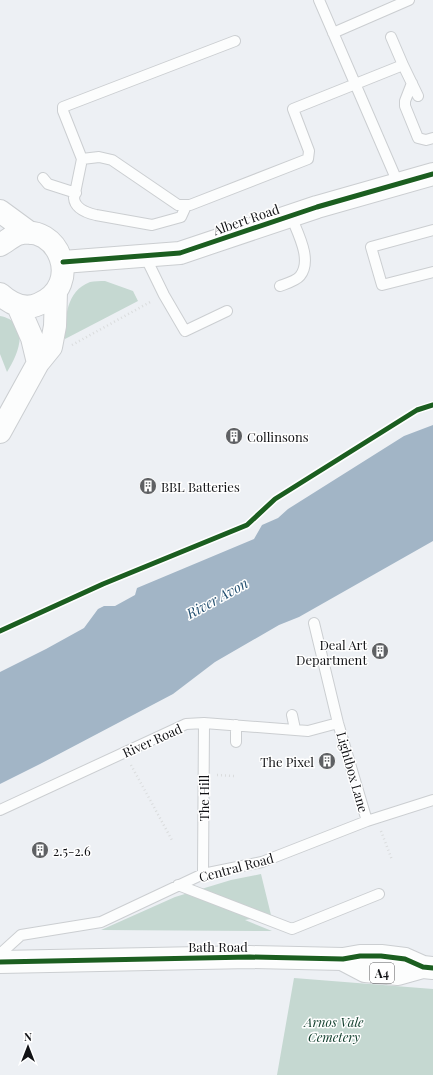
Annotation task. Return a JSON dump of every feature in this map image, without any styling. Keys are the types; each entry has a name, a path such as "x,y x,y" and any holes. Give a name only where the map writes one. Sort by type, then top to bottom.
{"main road":[{"name":"Albert Road","path":"63,262 180,253 291,216 398,183 433,174"},
{"path":"0,211 30,233"},
{"path":"0,245 18,234 30,233 41,236 51,242 59,252 63,262 64,273 61,283 56,292 47,300 37,305 27,307 6,300"},
{"path":"0,432 38,363 51,347 55,326 56,292"},
{"path":"6,300 32,338 38,363"},
{"name":"Bath Road","path":"0,962 220,957 343,959 360,956 381,956 405,959 428,968"}],"lane":[{"path":"319,0 398,183"},
{"path":"333,33 409,0"},
{"path":"391,37 418,96"},
{"path":"186,206 183,214 178,218 160,223 148,224 88,213 75,203 82,159 63,111 65,105 235,41"},
{"path":"82,159 99,157 112,160 178,205 186,206 193,204 308,159 309,151 293,109 403,65"},
{"path":"412,83 405,101 405,106 418,138 426,140 433,138"},
{"path":"43,178 48,184 76,193"},
{"path":"280,286 299,276 304,265 304,253 291,216"},
{"path":"433,230 371,247 382,285 433,272"},
{"path":"145,256 164,295 185,331 227,311"},
{"name":"Lightbox Lane","path":"314,623 338,723 372,820"},
{"path":"292,715 296,730"},
{"name":"River Road","path":"0,810 186,724 204,722 308,731 338,723"},
{"name":"The Hill","path":"203,874 204,722"},
{"path":"236,725 236,742"},
{"name":"Central Road","path":"0,954 21,935 101,922 203,874 262,862 372,820 417,810 433,800"},
{"path":"178,885 292,929 379,894"}],"path":[{"path":"66,348 164,295"},
{"path":"124,752 173,842"},
{"path":"226,775 235,776"},
{"path":"372,820 392,860"}],"green space":[{"path":"105,281 133,291 138,301 65,339 68,306 76,292 82,286 90,282"},
{"path":"0,316 10,319 16,325 20,340 15,357 7,372 0,354"},
{"path":"261,874 271,915 245,920 272,931 101,930 175,897 231,880"},
{"name":"Arnos Vale Cemetery","path":"294,978 433,989 433,1075 277,1075"}],"water":[{"name":"River Avon","path":"433,425 433,541 299,617 279,625 215,662 173,694 0,784 0,672 84,628 98,609 104,606 115,606 135,595 137,588 254,539 262,525 278,518 288,509 404,436"}],"cycle path":[{"path":"63,262 180,253 317,207 433,174"},
{"path":"0,631 103,584 247,525 275,499 417,410 433,405"},
{"path":"0,962 250,957 343,959 360,956 381,956 405,959 423,967 433,968"}],"place":[{"name":"Collinsons","path":"234,436"},
{"name":"BBL Batteries","path":"148,486"},
{"name":"Deal Art Department","path":"380,651"},
{"name":"The Pixel","path":"327,761"},
{"name":"2.5-2.6","path":"40,850"}]}
